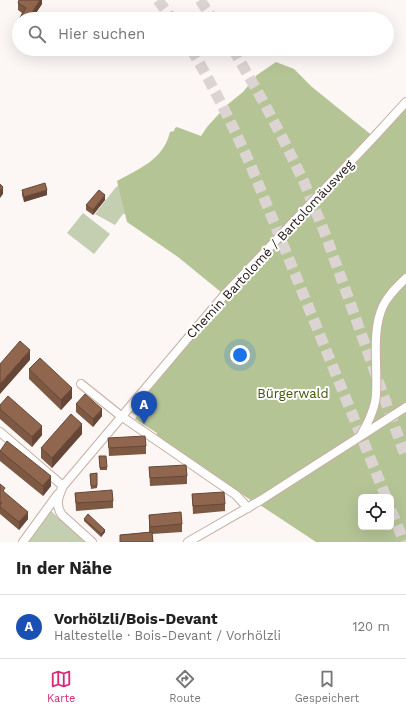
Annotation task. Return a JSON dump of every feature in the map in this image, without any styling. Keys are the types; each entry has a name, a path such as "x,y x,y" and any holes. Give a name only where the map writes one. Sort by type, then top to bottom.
{"street":[{"name":"Chemin Bartolomé / Bartolomäusweg","path":"61,490 121,416 226,293 406,102"},
{"path":"359,437 367,424 376,396 376,342 378,320 382,307 388,298 406,278"},
{"path":"81,384 121,416 236,495 248,508"},
{"path":"188,542 248,508 406,407"},
{"path":"0,432 61,490"},
{"path":"23,542 61,490"},
{"path":"61,490 58,506 62,516 92,542"}],"green space":[{"name":"Bürgerwald","path":"276,62 294,69 312,87 374,137 406,102 406,542 316,542 260,505 256,500 252,501 156,435 157,433 135,419 137,416 129,411 227,297 178,257 127,222 117,181 150,162 162,149 170,132 174,131 175,128 177,127 201,136 227,105 243,92 257,75"},
{"path":"148,171 130,214 123,214 115,225 95,214 116,187"},
{"path":"83,213 110,234 94,254 67,233"},
{"path":"51,511 86,542 28,542"}],"building":[{"path":"19,0 40,0 32,12 23,12 26,8 18,3"},
{"path":"45,183 47,190 24,197 22,190"},
{"path":"0,184 3,187 0,191"},
{"path":"99,190 105,195 93,210 86,205"},
{"path":"20,341 30,350 0,384 0,364"},
{"path":"40,358 72,388 61,400 29,369"},
{"path":"85,394 102,409 93,419 76,404"},
{"path":"8,396 42,426 32,437 0,409 0,405"},
{"path":"71,414 82,424 52,458 41,448"},
{"path":"145,436 146,446 109,448 108,438"},
{"path":"7,441 51,476 43,486 0,451"},
{"path":"99,456 106,456 107,467 100,468"},
{"path":"186,465 187,476 150,478 149,467"},
{"path":"97,473 97,486 91,486 90,474"},
{"path":"0,484 5,488 3,491 28,512 19,522 0,507 2,503 0,502"},
{"path":"112,490 113,501 76,503 75,493"},
{"path":"224,492 225,504 193,506 192,494"},
{"path":"181,512 182,524 150,527 149,515"},
{"path":"88,514 105,530 101,534 84,519"},
{"path":"152,532 153,542 120,542 120,535"}],"tunnel":[{"path":"158,0 167,12"},
{"path":"200,0 208,12"},
{"path":"195,56 223,107 251,166 385,494"},
{"path":"237,56 263,101 304,182 326,236 406,458"},
{"path":"394,517 404,542"}],"place":[{"name":"Vorhölzli/Bois-Devant","path":"144,424"}]}
